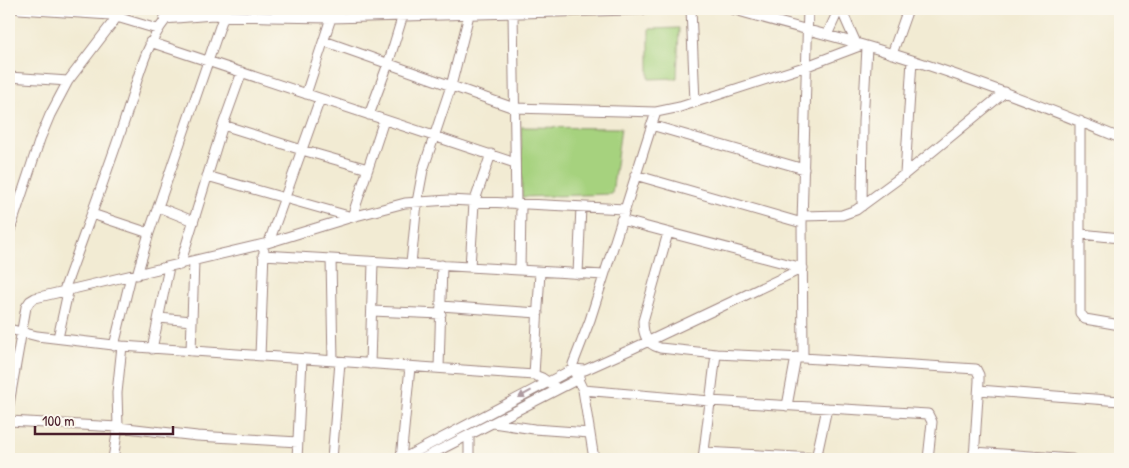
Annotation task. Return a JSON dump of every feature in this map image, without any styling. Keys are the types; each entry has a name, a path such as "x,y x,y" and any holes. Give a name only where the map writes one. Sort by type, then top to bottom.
{"street":[{"path":"20,9 112,13 158,29"},
{"path":"9,233 40,139 50,115 68,81 112,13 123,9"},
{"path":"58,338 65,292 150,42 164,19 175,9"},
{"path":"164,19 212,12 292,13 331,18 365,12 403,15 425,12 469,15 495,12 667,9"},
{"path":"691,9 695,102"},
{"path":"732,9 752,12 912,60 1005,92 1120,138"},
{"path":"787,406 800,357 808,9"},
{"path":"827,35 840,9"},
{"path":"840,9 861,45 863,122 862,206"},
{"path":"892,54 908,9"},
{"path":"113,459 118,427 118,346 134,275 225,12"},
{"path":"513,13 515,162 520,270"},
{"path":"369,115 388,64 403,15"},
{"path":"412,264 417,202 423,170 451,86 469,15"},
{"path":"306,94 331,18"},
{"path":"324,41 514,108 656,112 695,102 807,66 861,45"},
{"path":"150,42 515,162"},
{"path":"905,174 912,60"},
{"path":"180,265 223,125 242,72"},
{"path":"9,77 68,81"},
{"path":"635,176 803,219 849,214 905,174 1005,92"},
{"path":"260,356 263,255 320,99"},
{"path":"594,459 583,390 573,369 656,112"},
{"path":"352,217 384,120"},
{"path":"1080,122 1080,314 1085,319 1120,325"},
{"path":"223,125 368,169"},
{"path":"651,125 804,169"},
{"path":"470,267 474,203 491,154"},
{"path":"207,176 352,217"},
{"path":"9,404 26,307 35,298 169,268 267,243 405,203 449,200 474,203 624,209"},
{"path":"158,207 193,221"},
{"path":"578,274 581,207"},
{"path":"92,214 149,232"},
{"path":"621,220 803,268"},
{"path":"668,233 643,321 643,331 648,342 653,346 716,354 800,357 976,368 979,375 979,390 974,455 1072,459"},
{"path":"1081,234 1120,238"},
{"path":"263,255 604,275"},
{"path":"331,259 336,362 332,459"},
{"path":"191,351 194,261"},
{"path":"370,364 373,262"},
{"path":"439,368 442,266"},
{"path":"152,349 169,268"},
{"path":"422,459 578,379 585,370 803,268"},
{"path":"534,375 540,272"},
{"path":"372,311 441,310 538,313"},
{"path":"159,318 192,321"},
{"path":"9,329 21,334 152,349 534,375 558,389"},
{"path":"716,354 704,456 816,458 827,408"},
{"path":"297,459 302,359"},
{"path":"401,459 410,367"},
{"path":"401,459 573,369 585,370"},
{"path":"583,390 710,401 928,414 932,422 928,459"},
{"path":"979,390 1120,401"},
{"path":"9,421 118,427 196,436 298,442"},
{"path":"493,423 534,429 590,433"},
{"path":"468,459 469,435"}],"green space":[{"path":"679,28 677,78 649,79 649,29"},
{"path":"521,127 621,128 612,194 522,197"}]}
